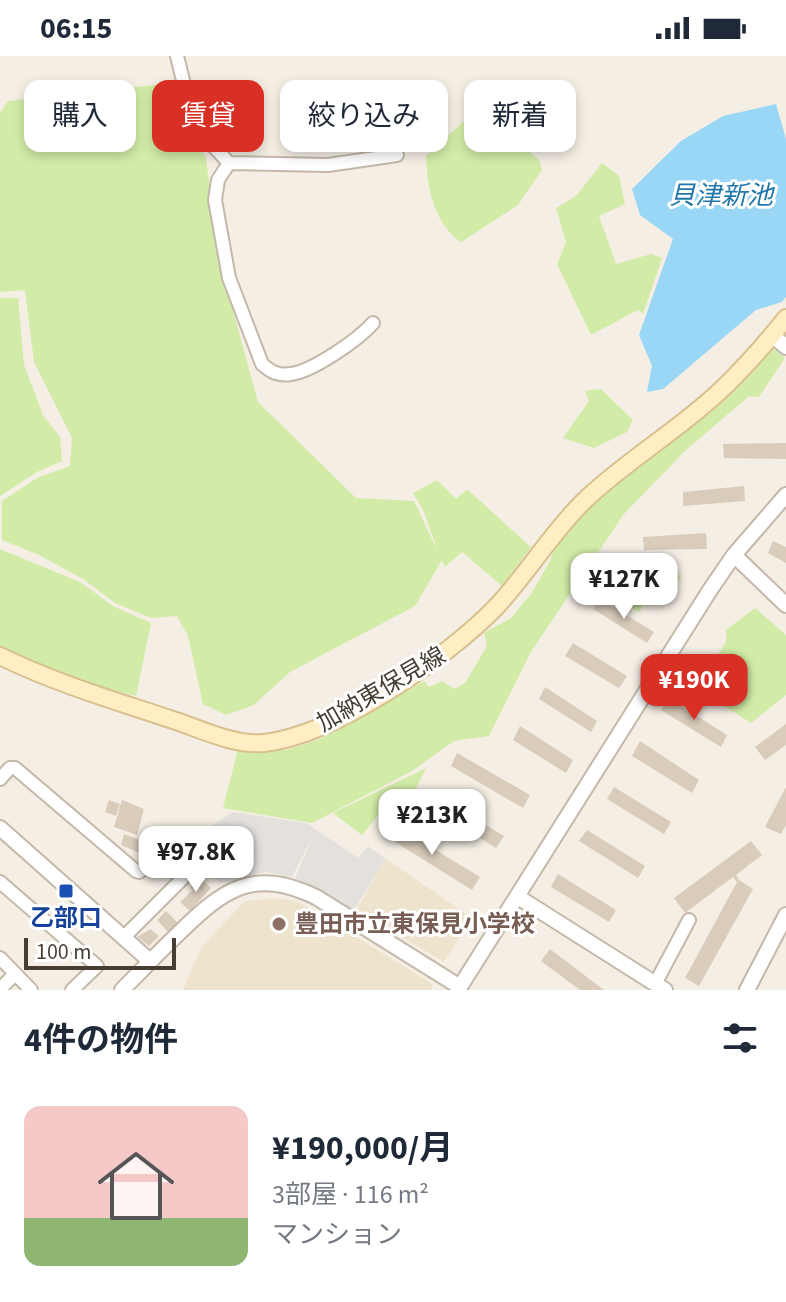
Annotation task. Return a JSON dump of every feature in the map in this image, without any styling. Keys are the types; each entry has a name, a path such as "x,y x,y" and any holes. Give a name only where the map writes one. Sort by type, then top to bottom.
{"main road":[{"name":"加納東保見線","path":"0,657 42,676 227,738 261,743 300,735 338,719 422,670 464,638 498,605 554,531 587,499 720,391 786,318"}],"street":[{"path":"177,56 194,125 229,163 328,165 397,155"},
{"path":"229,163 218,180 215,200 229,278 262,364 273,373 289,375 305,370 364,333 373,323"},
{"path":"772,335 786,347"},
{"path":"122,990 213,900 241,887 277,883 316,897 459,989 734,555 786,495"},
{"path":"734,555 786,605"},
{"path":"0,779 10,768 15,768 136,871 139,872 174,848 191,864 191,870 123,938"},
{"path":"0,828 150,961"},
{"path":"0,882 97,966 72,990"},
{"path":"518,897 660,987 689,920"},
{"path":"747,990 786,915"},
{"path":"0,958 31,990"},
{"path":"0,989 15,974"}],"shaded area":[{"path":"233,812 306,823 358,858 368,846 386,859 353,911 295,878 315,832 292,877 266,872 220,883 191,839"},
{"path":"386,859 472,918 444,962 356,910"},
{"name":"豊田市立東保見小学校","path":"276,898 299,902 431,983 432,990 183,990 202,946 245,901"}],"green space":[{"path":"152,85 152,152 203,152 206,158 219,259 258,402 356,498 414,501 438,552 424,512 413,493 437,480 456,499 467,489 531,547 502,586 462,552 445,567 442,560 415,606 290,672 254,705 226,715 203,704 188,636 177,616 151,618 115,603 83,579 39,555 2,540 2,501 37,478 70,466 72,438 34,362 25,290 0,292 0,113 8,101 24,99 24,152 136,152 136,87"},
{"path":"464,121 464,152 530,152 539,160 542,170 518,205 461,242 438,215 428,180 426,156 430,152 448,152 448,136"},
{"path":"602,163 619,176 625,204 599,216 616,264 651,254 662,258 643,314 638,310 591,335 557,264 566,242 556,208 576,196"},
{"path":"0,298 18,298 24,365 43,415 60,437 62,461 37,472 0,496"},
{"path":"772,348 785,358 759,397 749,396 685,451 624,514 532,650 489,736 454,741 412,771 312,823 223,808 238,749 287,750 320,739 424,681 429,687 442,681 454,689 465,683 487,646 484,633 511,618 531,594 549,563 557,541 597,500 731,392"},
{"path":"601,389 633,420 627,432 594,448 563,438 589,401 585,391"},
{"path":"0,549 80,582 113,606 151,623 136,696 44,672 0,649"},
{"path":"627,560 653,571 682,575 666,601 651,592 639,612 608,593"},
{"path":"755,608 786,635 786,695 751,723 696,688 726,642 726,630"},
{"path":"426,768 408,804 394,796 362,835 333,813"}],"water":[{"name":"貝津新池","path":"776,104 786,139 786,297 782,302 756,310 663,389 647,392 652,366 639,335 673,239 640,215 632,189 681,141 723,116"}],"building":[{"path":"786,443 786,459 724,458 723,444"},
{"path":"744,486 745,501 683,506 683,492"},
{"path":"706,533 707,549 644,550 643,537"},
{"path":"773,541 786,547 786,563 768,553"},
{"path":"600,599 654,632 647,643 593,609"},
{"path":"573,643 627,676 619,688 565,656"},
{"path":"545,687 597,721 591,732 539,699"},
{"path":"668,698 727,735 721,747 661,710"},
{"path":"786,724 786,745 765,760 755,747"},
{"path":"520,726 573,760 566,773 513,740"},
{"path":"640,741 699,780 692,793 632,756"},
{"path":"457,753 530,795 523,808 451,766"},
{"path":"614,787 671,822 664,834 607,799"},
{"path":"786,787 786,825 781,834 765,827"},
{"path":"431,792 504,836 496,848 425,804"},
{"path":"109,800 120,804 116,816 105,812"},
{"path":"122,800 144,809 137,835 114,827"},
{"path":"391,823 480,877 472,890 384,835"},
{"path":"587,830 645,866 638,878 579,841"},
{"path":"124,834 144,842 140,853 121,845"},
{"path":"751,841 762,855 736,875 753,889 699,986 685,978 737,882 733,877 685,913 674,898"},
{"path":"558,874 616,910 609,922 551,887"},
{"path":"200,878 211,888 190,911 180,902"},
{"path":"166,911 178,923 168,932 157,920"},
{"path":"150,929 159,936 149,946 137,937"},
{"path":"550,949 604,990 580,990 541,961"}],"place":[{"name":"乙部口","path":"66,891"},
{"name":"豊田市立東保見小学校","path":"279,924"}]}
